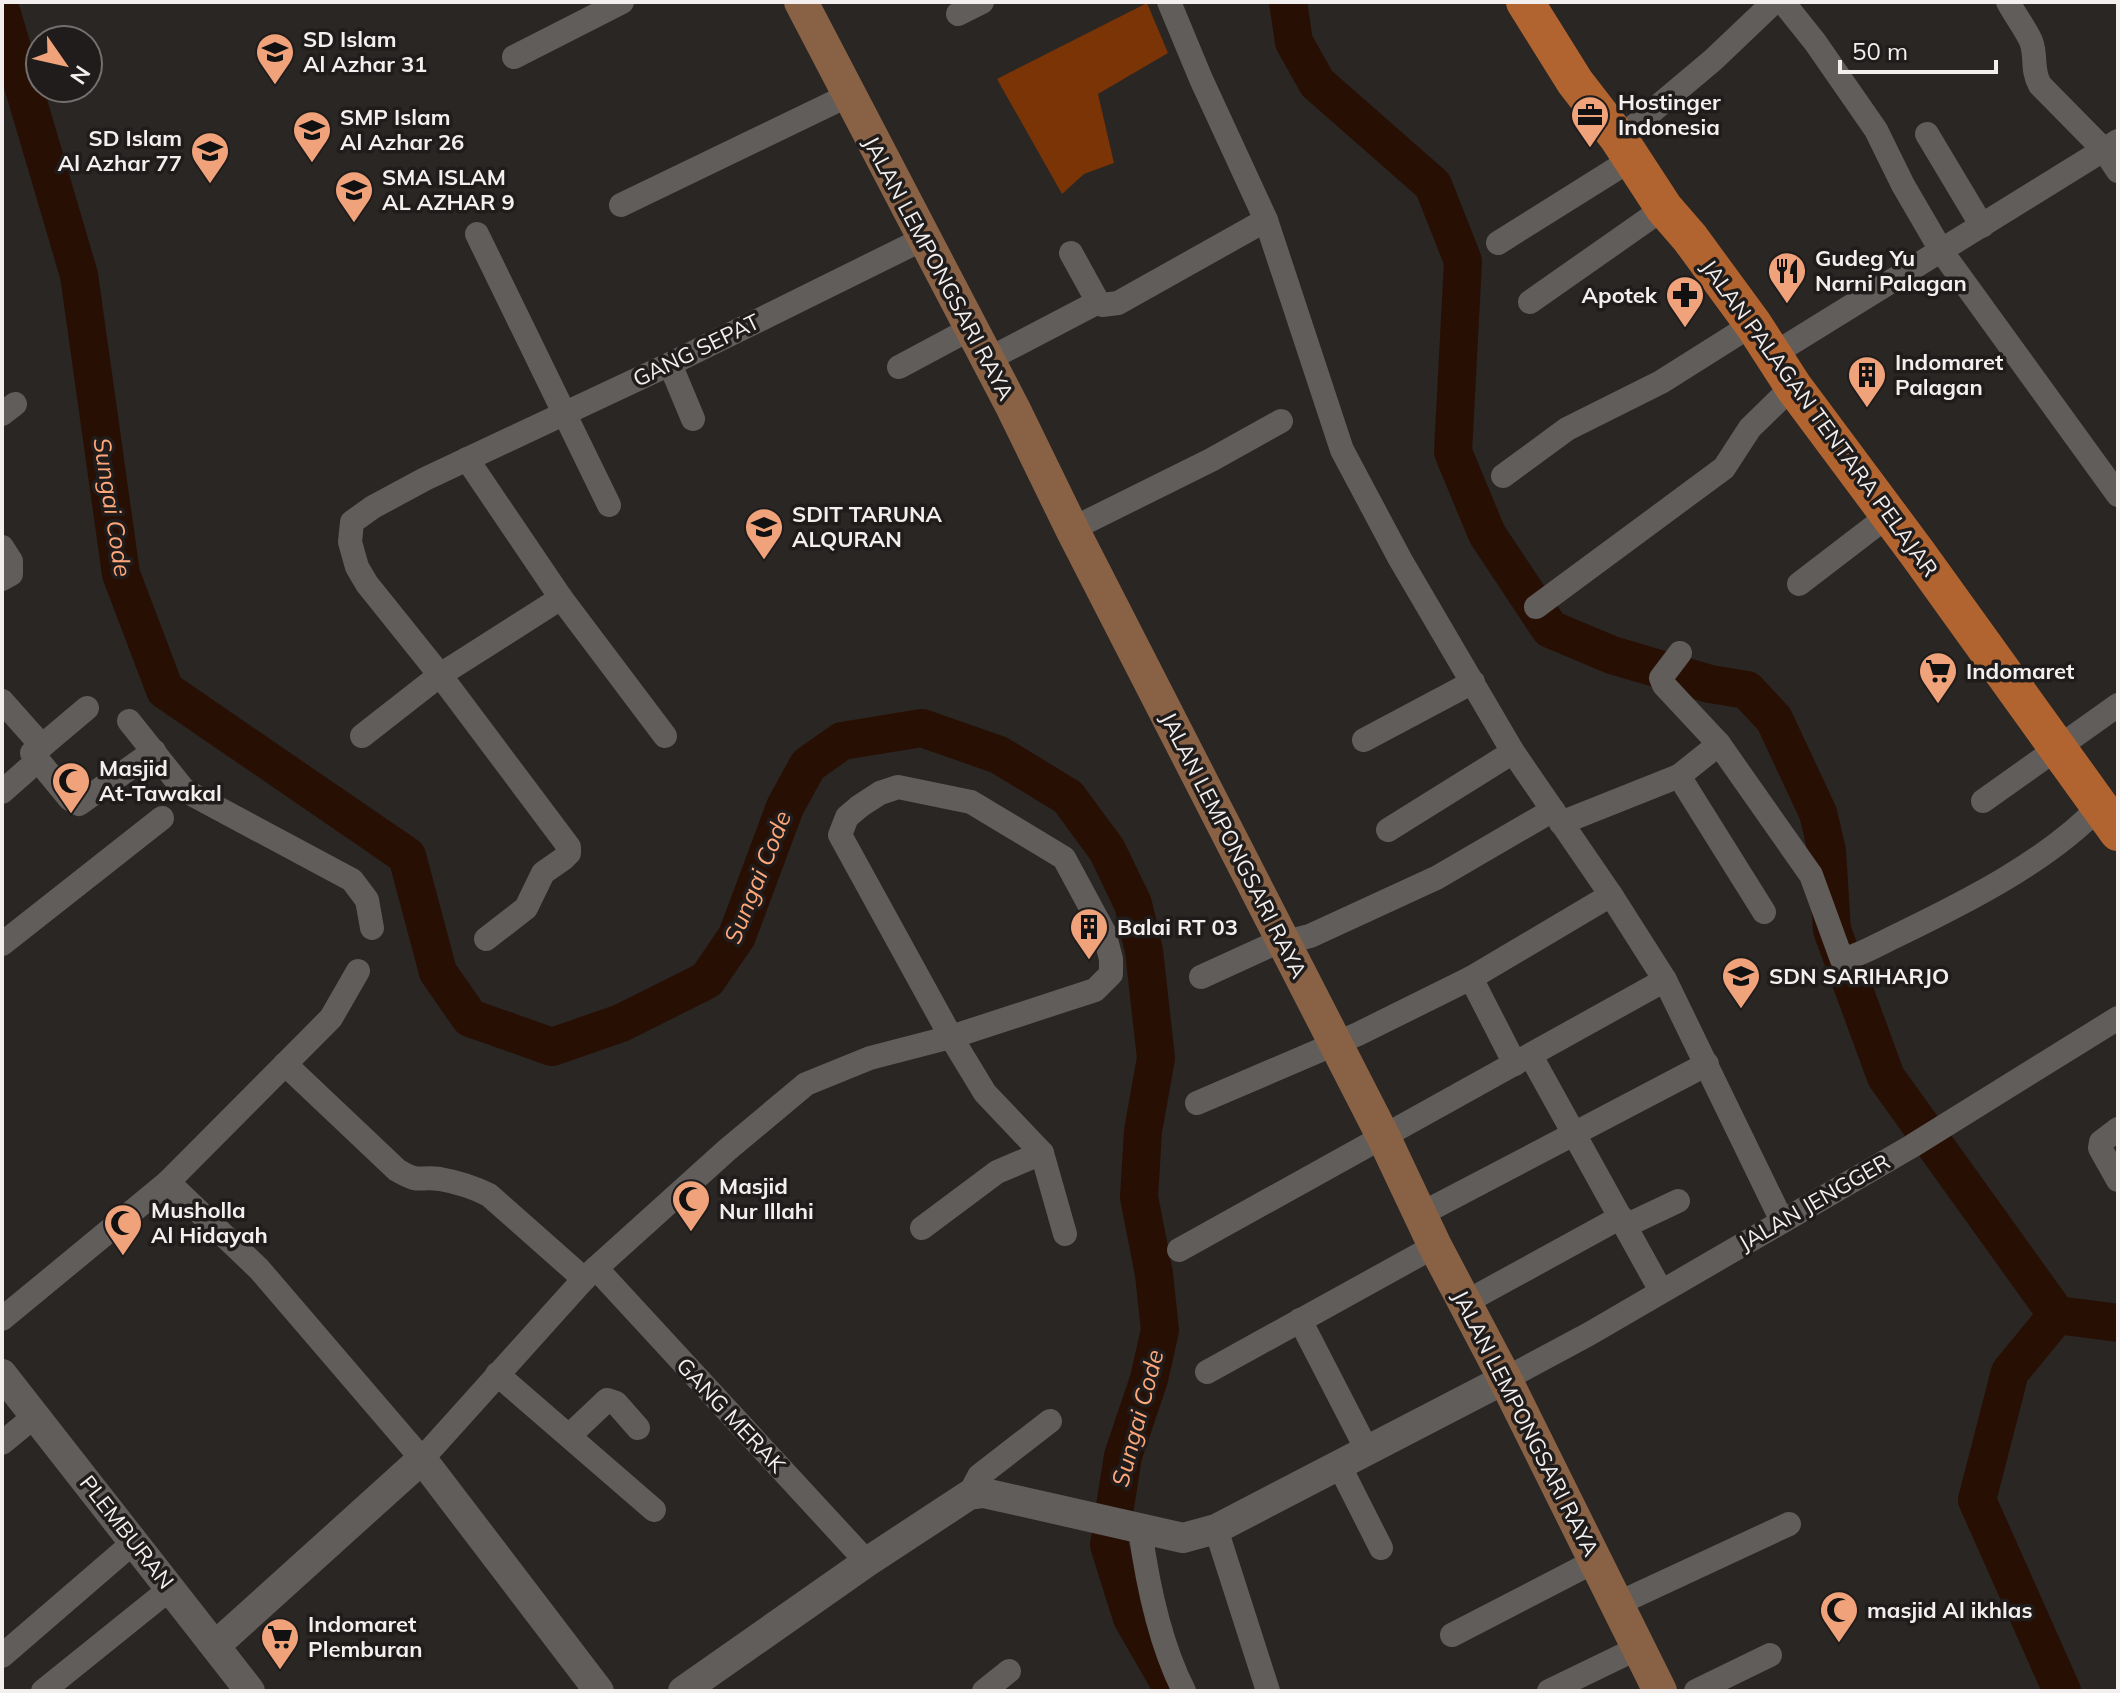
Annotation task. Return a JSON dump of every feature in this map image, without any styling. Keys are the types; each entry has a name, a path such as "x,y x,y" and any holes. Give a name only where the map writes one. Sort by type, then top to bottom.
{"main road":[{"name":"JALAN LEMPONGSARI RAYA","path":"801,2 1384,1138 1435,1246 1505,1379 1660,1691"},
{"name":"JALAN PALAGAN TENTARA PELAJAR","path":"1525,2 1575,82 1626,149 1664,208 1690,238 2109,819"}],"street":[{"path":"514,57 622,2"},
{"path":"958,14 982,2"},
{"path":"1169,2 1266,220 1342,450 1400,559 1513,752 1665,980 1782,1221"},
{"path":"1498,243 1626,149 1774,2"},
{"path":"1783,2 1876,130 1903,185 1942,252 2118,495"},
{"path":"2008,2 2031,42 2034,74 2040,85 2111,145 2118,171"},
{"path":"621,205 849,95"},
{"path":"1927,134 1982,226"},
{"path":"1503,476 1567,429 1661,382 1773,355 2111,145"},
{"path":"1530,302 1664,208"},
{"path":"1071,253 1098,302 1102,305 1118,303 1266,220"},
{"path":"477,234 609,505"},
{"name":"GANG SEPAT","path":"440,675 362,576 350,542 352,522 373,507 467,459 670,364 923,239"},
{"path":"987,360 1098,302"},
{"path":"899,367 970,329"},
{"path":"1536,607 1724,468 1750,428 1773,355"},
{"path":"670,364 693,419"},
{"path":"1072,529 1211,460 1281,421"},
{"path":"467,459 561,598 665,736"},
{"path":"1799,584 1889,515"},
{"path":"2,547 11,561 11,574 2,579"},
{"path":"362,736 440,675 561,598"},
{"path":"1672,664 1668,692 1719,744 1811,875 1852,957 1961,904 2075,832 2109,819"},
{"path":"440,675 569,847 569,853 543,873 526,908 486,939"},
{"path":"1364,740 1473,682"},
{"path":"2,701 42,746"},
{"path":"1983,801 2118,705"},
{"path":"87,708 32,753 70,799 79,804 154,751"},
{"path":"129,721 184,790 352,880 367,900 372,928"},
{"path":"1201,977 1283,942 1310,936 1436,878 1557,816 1679,776 1719,744"},
{"path":"1388,830 1513,752"},
{"path":"2,792 28,769"},
{"path":"1679,776 1764,912"},
{"path":"215,1646 422,1459 590,1273 806,1084 870,1058 951,1037 1095,990 1111,974 1111,959 1104,932 1064,858 971,802 898,787 880,793 847,817 840,835 951,1037 985,1093 1042,1153 1065,1234"},
{"path":"2,944 162,818"},
{"path":"1197,1103 1471,978 1611,895"},
{"path":"2,1319 168,1182 331,1018 358,971"},
{"path":"1471,978 1575,1134 1661,1291"},
{"path":"1179,1250 1665,980"},
{"name":"JALAN JENGGER","path":"1505,1379 1912,1146 2118,1018"},
{"name":"GANG MERAK","path":"285,1064 397,1170 415,1181 436,1179 472,1186 489,1195 590,1273 867,1562"},
{"path":"1421,1214 1707,1064"},
{"path":"2118,1129 2101,1142 2100,1148 2118,1180"},
{"path":"922,1228 997,1172 1042,1153"},
{"path":"168,1182 259,1269 422,1459 599,1691"},
{"path":"1466,1302 1623,1222 1678,1201"},
{"path":"1207,1372 1435,1246"},
{"path":"1300,1320 1367,1450"},
{"name":"PLEMBURAN","path":"2,1374 250,1691"},
{"path":"497,1374 654,1510"},
{"path":"683,1691 969,1495 984,1493 1183,1538 1216,1529 1505,1379"},
{"path":"569,1436 607,1400 616,1403 638,1428"},
{"path":"2,1443 35,1416"},
{"path":"969,1495 979,1476 1050,1421"},
{"path":"1339,1465 1381,1548"},
{"path":"1617,1604 1789,1524"},
{"path":"1140,1529 1145,1570 1174,1671 1184,1691"},
{"path":"1216,1529 1268,1691"},
{"path":"2,1656 134,1542"},
{"path":"1452,1635 1595,1561"},
{"path":"43,1691 171,1588"},
{"path":"1549,1691 1640,1647"},
{"path":"1696,1691 1770,1655"},
{"path":"984,1691 1009,1671"}],"shaded area":[{"path":"1147,3 1168,53 1098,94 1114,163 1084,174 1062,194 997,79"}],"waterway":[{"path":"1288,2 1294,42 1317,83 1433,185 1463,261 1453,452 1487,534 1550,629 1612,655 1710,684 1747,690 1774,719 1818,813 1827,851 1832,930 1886,1077 2057,1315 2118,1323"},
{"name":"Sungai Code","path":"2,14 79,275 121,574 165,690 407,856 438,972 470,1018 552,1047 621,1023 707,980 737,936 785,807 808,765 842,741 922,728 999,755 1068,797 1107,850 1133,904 1144,951 1156,1058 1143,1131 1139,1197 1154,1274 1160,1330 1149,1379 1123,1456 1109,1545 1132,1618 1174,1691"},
{"path":"2057,1315 2010,1372 1977,1500 2062,1691"}],"place":[{"name":"SD Islam Al Azhar 31","path":"275,86"},
{"name":"Hostinger Indonesia","path":"1590,149"},
{"name":"SMP Islam Al Azhar 26","path":"312,164"},
{"name":"SD Islam Al Azhar 77","path":"210,185"},
{"name":"SMA ISLAM AL AZHAR 9","path":"354,224"},
{"name":"Gudeg Yu Narni Palagan","path":"1787,305"},
{"name":"Apotek","path":"1685,329"},
{"name":"Indomaret Palagan","path":"1867,409"},
{"name":"SDIT TARUNA ALQURAN","path":"764,561"},
{"name":"Indomaret","path":"1938,705"},
{"name":"Masjid At-Tawakal","path":"71,815"},
{"name":"Balai RT 03","path":"1089,961"},
{"name":"SDN SARIHARJO","path":"1741,1010"},
{"name":"Masjid Nur Illahi","path":"691,1233"},
{"name":"Musholla Al Hidayah","path":"123,1257"},
{"name":"masjid Al ikhlas","path":"1839,1644"},
{"name":"Indomaret Plemburan","path":"280,1671"}]}
